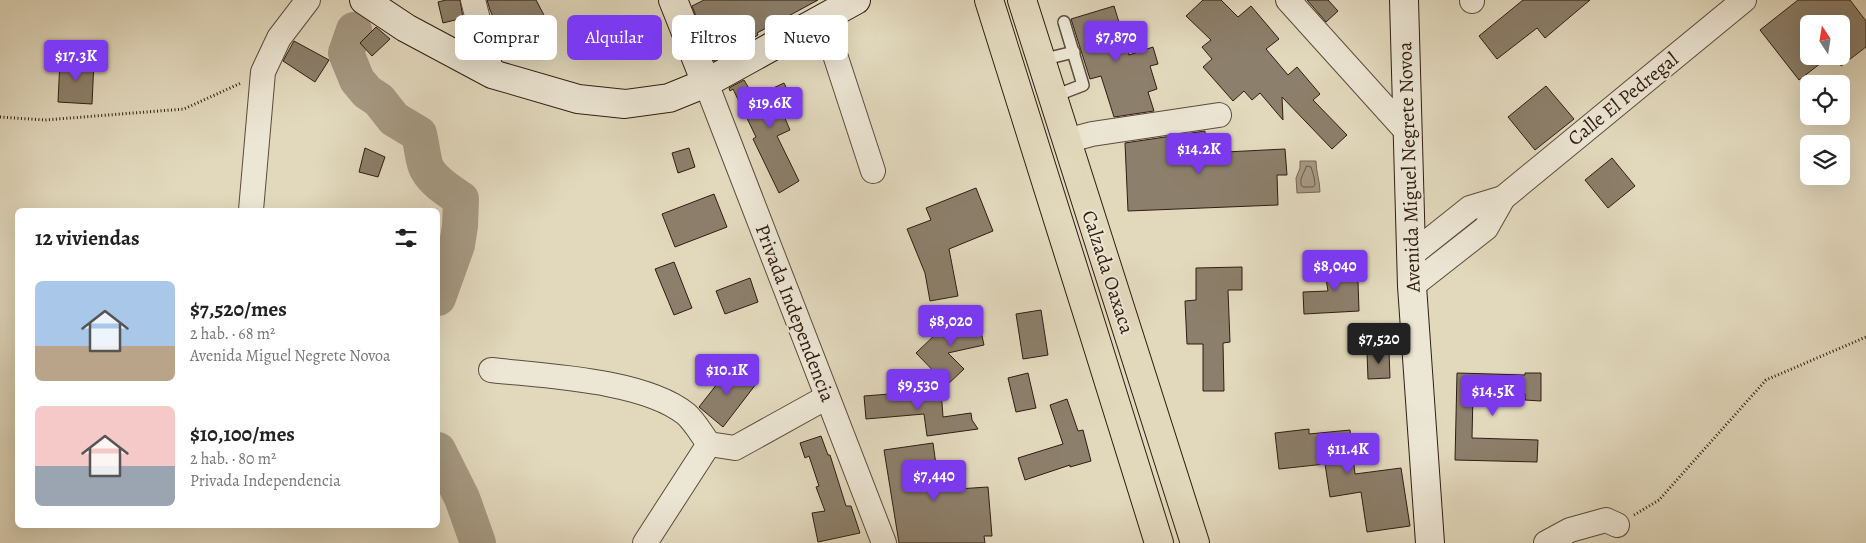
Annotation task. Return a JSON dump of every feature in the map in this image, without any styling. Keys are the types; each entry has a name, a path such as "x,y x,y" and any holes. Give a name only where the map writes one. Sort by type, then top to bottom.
{"main road":[{"name":"Calzada Oaxaca","path":"989,0 1159,543"},
{"name":"Calzada Oaxaca","path":"1022,0 1195,543"},
{"path":"1046,180 1076,171"}],"street":[{"path":"251,208 263,72 279,38 308,0"},
{"path":"364,0 406,28 492,74 578,99 625,104 669,98 706,83 826,11 856,0"},
{"path":"473,0 492,74"},
{"path":"673,0 706,83"},
{"path":"1288,0 1408,133"},
{"name":"Avenida Miguel Negrete Novoa","path":"1404,0 1412,286 1430,543"},
{"name":"Calle El Pedregal","path":"1412,286 1486,228 1503,198 1744,0"},
{"path":"826,11 873,171"},
{"name":"Privada Independencia","path":"706,83 884,543"},
{"path":"1066,141 1092,134 1219,115"},
{"name":"Calle El Pedregal","path":"1411,255 1470,208 1503,198"},
{"path":"491,370 594,382 644,393 667,403 687,415 709,444 735,448 827,397"},
{"path":"645,542 709,444"},
{"path":"1546,543 1570,530 1606,520 1617,525"}],"lane":[{"path":"1052,96 1083,85 1064,22"},
{"path":"1040,60 1074,52"}],"path":[{"path":"0,117 45,120 184,109 263,72"},
{"path":"1617,525 1659,500 1766,380 1866,337"}],"water":[{"path":"1300,161 1316,161 1320,192 1297,193 1296,178 1300,168"}],"building":[{"path":"460,0 462,15 455,15 455,20 443,23 438,2"},
{"path":"487,0 536,0 544,15 492,15"},
{"path":"704,0 818,0 790,15 765,15 765,29 757,33 758,35 755,37 755,15 696,15 692,6"},
{"path":"1203,0 1221,0 1238,17 1251,6 1279,39 1266,49 1288,75 1297,67 1320,94 1313,100 1347,135 1332,149 1282,97 1283,120 1260,93 1252,100 1244,91 1233,101 1203,67 1212,59 1202,47 1211,40 1186,16"},
{"path":"1307,0 1328,0 1338,11 1326,22"},
{"path":"1523,0 1590,0 1545,38 1537,28 1497,59 1479,36"},
{"path":"1798,0 1850,0 1866,21 1866,47 1850,59 1850,15 1800,15 1800,65 1818,65 1805,75 1800,75 1799,80 1760,30"},
{"path":"1114,6 1129,55 1153,47 1158,64 1150,66 1157,89 1148,92 1154,111 1114,117 1101,76 1090,79 1071,19"},
{"path":"376,27 390,39 372,56 360,43"},
{"path":"294,41 329,60 315,82 283,61"},
{"path":"60,60 94,61 92,104 58,102"},
{"path":"744,80 754,97 784,83 797,110 784,116 790,130 777,136 799,181 779,193 753,139 756,137 733,89 730,91 729,88"},
{"path":"1546,86 1574,119 1535,150 1508,117"},
{"path":"1205,131 1206,153 1285,149 1287,175 1277,175 1278,205 1128,211 1125,143"},
{"path":"365,148 385,157 378,177 359,172"},
{"path":"689,148 695,167 678,173 672,153"},
{"path":"1612,158 1635,186 1608,208 1585,180"},
{"path":"976,188 993,231 949,249 958,296 930,301 925,273 907,229 931,220 926,208"},
{"path":"714,194 727,227 675,247 662,214"},
{"path":"674,262 692,308 674,315 655,269"},
{"path":"1355,262 1359,311 1304,314 1303,292 1328,291 1324,267"},
{"path":"1242,267 1242,290 1228,290 1230,342 1223,343 1224,391 1203,391 1203,344 1187,344 1185,301 1196,300 1196,268"},
{"path":"750,278 758,302 725,314 716,291"},
{"path":"1041,310 1048,355 1023,359 1016,314"},
{"path":"960,311 962,322 978,318 984,345 948,353 964,369 947,385 916,353"},
{"path":"1389,351 1390,378 1368,379 1367,352"},
{"path":"732,365 756,384 723,427 699,407"},
{"path":"1028,373 1036,408 1016,412 1008,378"},
{"path":"1457,373 1525,375 1525,373 1541,373 1541,401 1525,400 1525,394 1473,393 1472,438 1538,440 1537,462 1455,460"},
{"path":"941,390 943,417 971,413 972,420 978,429 927,436 924,414 866,419 864,396"},
{"path":"1067,399 1078,431 1083,430 1091,461 1070,467 1070,465 1025,480 1018,458 1063,444 1050,405"},
{"path":"1309,429 1309,434 1350,430 1355,474 1401,468 1410,526 1367,532 1361,492 1330,497 1325,464 1279,469 1275,433"},
{"path":"821,436 828,455 830,455 846,506 851,506 860,533 818,542 812,513 825,511 816,487 819,486 809,456 805,458 800,443"},
{"path":"933,443 939,487 941,486 942,490 988,487 992,536 984,536 985,543 899,543 884,450"}],"waterway":[{"path":"354,30 346,53 357,80 367,92 379,100 394,119 419,134 426,167 430,174 442,186 461,199 457,245 440,292"},
{"path":"440,454 462,498 478,543"}]}
